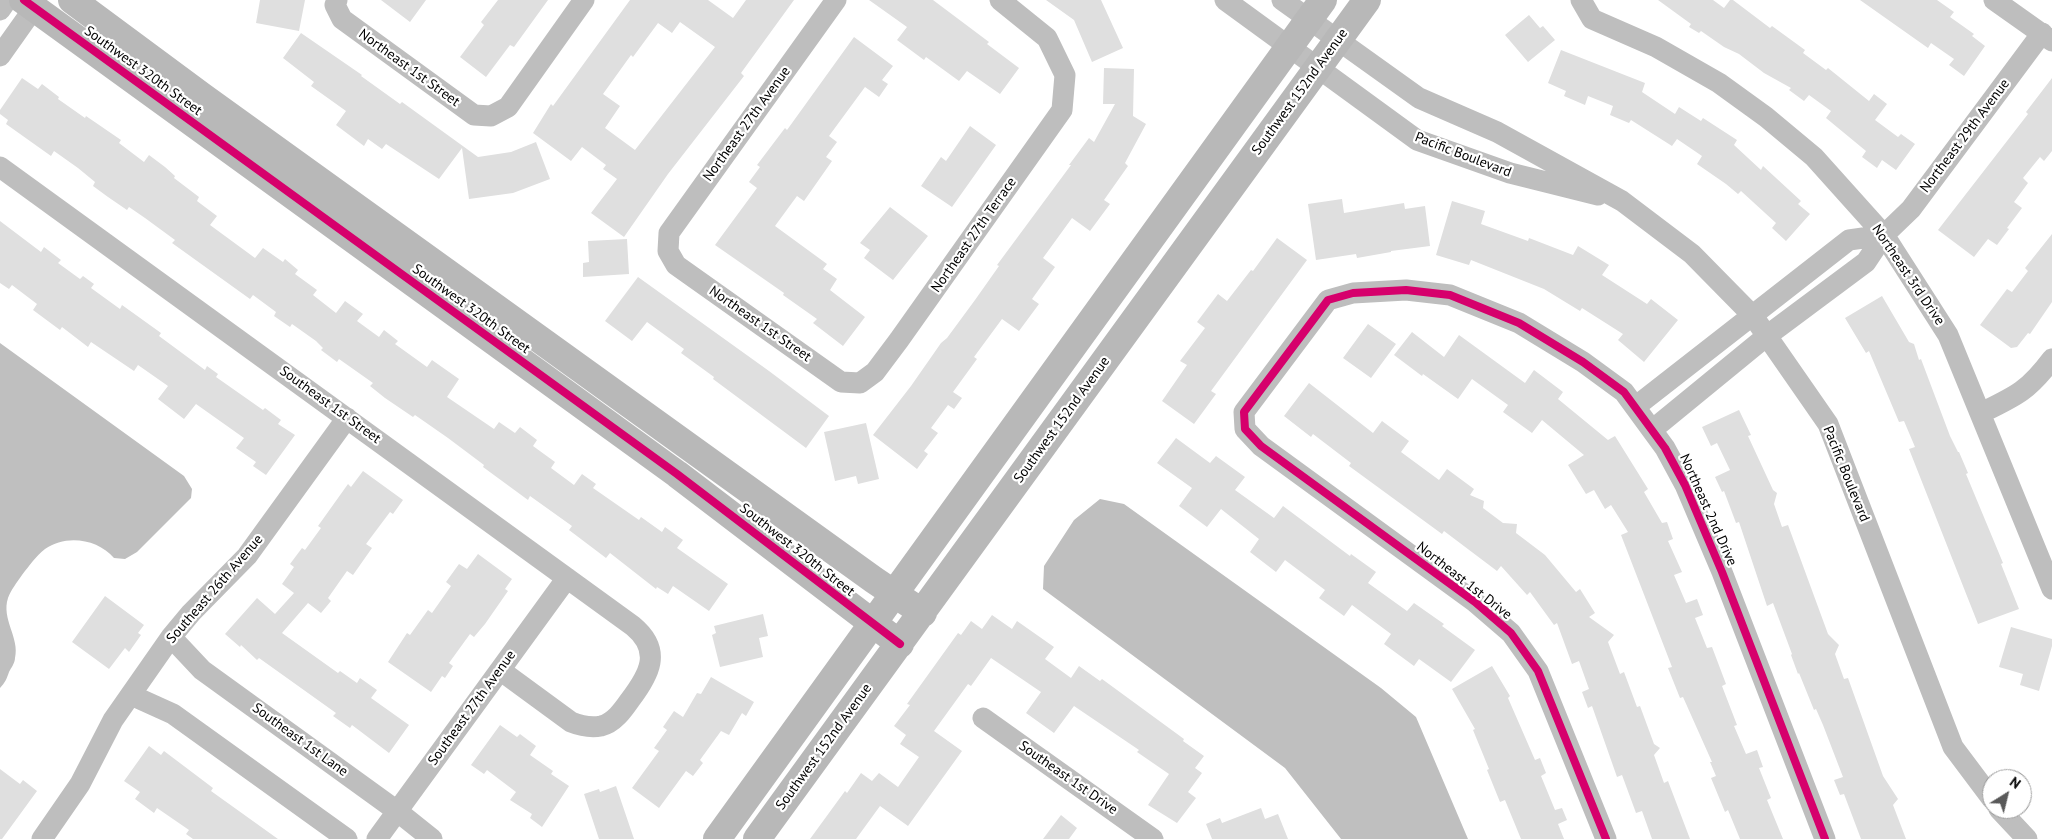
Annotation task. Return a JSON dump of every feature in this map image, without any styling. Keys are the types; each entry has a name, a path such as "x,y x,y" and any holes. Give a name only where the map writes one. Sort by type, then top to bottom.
{"street":[{"path":"0,10 7,0"},
{"name":"Southwest 320th Street","path":"72,0 211,103 923,613"},
{"name":"Northeast 1st Street","path":"336,2 342,19 474,116 491,116 508,107 584,0"},
{"name":"Northeast 27th Avenue","path":"668,251 668,233 836,0"},
{"name":"Northeast 27th Terrace","path":"860,383 875,372 1062,110 1065,75 1047,38 1000,0"},
{"name":"Pacific Boulevard","path":"1225,0 1418,140 1510,173 1622,201"},
{"name":"Pacific Boulevard","path":"1282,0 1316,10 1338,41 1419,98 1497,132 1622,201 1692,254 1753,316 1828,424 1953,747 1982,786"},
{"name":"Southwest 152nd Avenue","path":"757,839 1368,0"},
{"name":"Northeast 3rd Drive","path":"1581,0 1592,19 1656,47 1719,83 1766,117 1814,157 1884,235 1948,335 2052,588"},
{"path":"1994,0 2047,37"},
{"path":"0,56 26,2"},
{"name":"Southwest 320th Street","path":"26,2 669,468 900,644"},
{"path":"717,839 1316,10"},
{"name":"Northeast 29th Avenue","path":"1652,430 1768,335 1866,262 1884,235 1911,209 2047,37"},
{"name":"Southeast 1st Street","path":"0,167 640,631 645,637 650,651 649,671 642,684 615,718 603,725 584,727 571,722 500,670"},
{"path":"1634,406 1849,240 1884,235"},
{"name":"Northeast 1st Street","path":"668,251 676,265 841,382 860,383"},
{"path":"1836,251 1852,271"},
{"name":"Northeast 2nd Drive","path":"1246,429 1244,412 1328,300 1353,293 1406,290 1450,295 1519,323 1583,362 1624,392 1666,448 1685,485 1722,572 1825,839"},
{"path":"1980,413 2019,395 2037,379 2052,359"},
{"path":"1678,373 1695,395"},
{"name":"Southeast 26th Avenue","path":"42,839 80,784 113,720 171,637 191,613 247,556 347,418"},
{"name":"Northeast 1st Drive","path":"1246,429 1260,446 1475,602 1511,633 1538,671 1606,839"},
{"name":"Southeast 27th Avenue","path":"377,839 566,578"},
{"name":"Southeast 1st Lane","path":"171,637 202,670 397,811 432,839"},
{"path":"131,695 173,714 347,839"},
{"name":"Southeast 1st Drive","path":"983,718 1153,839"},
{"path":"2008,819 2027,839"}],"shaded area":[{"path":"0,343 184,476 192,489 191,498 137,552 125,559 114,558 99,546 91,543 72,540 53,544 39,555 18,580 8,598 6,606 8,621 16,651 14,664 0,688"},
{"path":"1100,499 1124,504 1381,688 1416,717 1468,839 1341,839 1285,768 1043,589 1044,566 1074,520"}],"building":[{"path":"260,0 305,0 299,31 256,23"},
{"path":"381,0 426,0 410,22"},
{"path":"498,0 548,0 514,47 510,45 486,77 460,57 484,25 481,22"},
{"path":"630,0 708,0 733,18 746,0 794,0 741,73 744,76 668,174 624,237 591,213 617,179 603,169 606,165 582,147 571,161 533,133 551,104 553,106","holes":["680,22 715,47 635,150 605,128 620,106 603,94 631,55 633,57 658,23 672,33"]},
{"path":"869,0 933,0 989,42 987,44 1019,68 1000,94 967,71 959,81 926,57 924,60 897,40 907,27"},
{"path":"1046,0 1101,0 1123,48 1092,62 1074,20"},
{"path":"1658,0 1713,0 1724,8 1730,0 1733,0 1770,28 1772,26 1805,50 1803,53 1826,70 1828,68 1869,101 1874,94 1887,104 1875,120 1898,137 1901,134 1915,144 1896,170 1882,160 1877,168 1862,157 1866,151 1826,118 1831,111 1809,95 1804,101 1789,90 1791,88 1764,73 1739,54 1724,47 1701,31 1699,33 1689,27 1691,24"},
{"path":"1860,0 1937,0 1954,12 1950,17 1974,34 1972,36 1985,46 1964,76 1949,65 1954,59 1931,43 1928,48"},
{"path":"1529,15 1540,28 1543,26 1555,40 1528,62 1505,35"},
{"path":"301,33 478,157 511,152 536,142 550,179 513,193 469,199 462,148 439,179 386,144 382,149 368,139 364,146 336,125 346,111 311,86 314,82 283,58"},
{"path":"854,37 893,66 882,80 888,84 879,97 865,87 829,136 837,142 826,157 832,161 804,201 797,196 775,226 827,264 823,269 837,279 830,290 865,317 843,346 813,323 817,319 783,295 784,293 715,245 757,188 749,182 760,167 757,165 785,128 787,130"},
{"path":"1561,50 1645,83 1642,92 1675,114 1679,107 1701,121 1703,118 1737,140 1734,145 1761,170 1763,166 1801,201 1798,204 1810,214 1786,241 1772,228 1776,223 1741,191 1738,194 1697,164 1702,156 1677,139 1672,146 1631,120 1629,123 1610,115 1613,106 1588,96 1585,105 1564,96 1566,91 1548,83"},
{"path":"1104,68 1134,69 1133,116 1146,124 1125,163 1128,166 1104,200 1110,204 1090,231 1072,218 1043,258 1055,267 1032,299 1039,304 1019,331 1002,319 974,357 977,359 953,392 962,398 954,409 948,405 931,428 938,433 924,451 928,454 917,469 873,435 975,300 999,266 997,265 1089,138 1094,142 1115,104 1103,104"},
{"path":"22,78 38,89 42,84 59,97 58,99 121,140 119,143 144,162 149,155 165,167 175,176 174,178 199,197 197,201 217,216 210,225 255,258 263,248 283,262 285,259 298,270 295,274 317,290 313,295 336,313 345,301 363,314 357,321 379,337 384,330 398,341 395,344 427,367 432,360 459,379 447,397 494,429 499,422 515,433 520,427 537,440 533,446 555,462 551,468 574,485 582,474 596,484 593,488 639,520 641,517 662,532 665,527 683,540 677,548 728,584 709,611 673,586 668,594 657,587 656,589 610,553 606,558 569,530 572,526 530,496 528,500 448,438 415,415 413,417 385,398 370,386 373,383 339,359 337,362 321,350 323,348 316,341 292,324 290,327 274,316 276,312 253,295 250,299 172,243 175,240 145,218 129,207 127,210 93,186 95,182 78,168 54,151 51,156 6,124 8,120 0,114 0,110"},
{"path":"2052,78 2052,151 2044,161 2040,157 2023,178 2028,183 2014,202 2022,208 2007,228 2009,229 1997,245 1988,239 1974,257 1938,230 2028,114 2026,112"},
{"path":"970,126 996,145 952,207 921,186 941,157 946,161"},
{"path":"1342,199 1344,213 1404,203 1405,209 1425,206 1430,246 1357,258 1356,254 1316,260 1308,204"},
{"path":"1452,201 1485,211 1481,224 1528,241 1529,238 1573,255 1578,246 1609,265 1602,275 1647,304 1651,299 1678,320 1644,362 1618,340 1623,334 1582,308 1580,311 1544,289 1471,260 1469,265 1436,255"},
{"path":"890,207 928,236 893,280 864,258 870,250 860,243"},
{"path":"0,221 41,252 44,247 61,260 58,263 80,279 83,276 94,284 91,288 120,309 122,305 161,333 159,336 205,370 207,366 218,374 216,377 263,410 265,408 281,420 278,424 295,435 266,475 253,466 256,462 236,448 244,438 196,404 184,419 158,399 168,386 138,365 134,371 91,342 88,347 62,327 60,330 33,310 37,304 12,285 9,289 0,283"},
{"path":"2052,234 2052,302 2030,334 2028,333 2017,347 2011,348 1980,325 2007,289 2012,292 2028,271 2025,268"},
{"path":"1277,238 1307,260 1211,391 1216,394 1194,424 1162,401 1187,365 1180,361 1205,328 1197,322 1218,294 1227,301 1251,270 1253,271"},
{"path":"627,239 629,274 583,277 583,263 589,262 588,241"},
{"path":"638,277 829,416 806,448 713,379 714,377 681,353 684,349 647,322 632,341 605,321"},
{"path":"1882,296 1909,342 1914,344 1919,360 1921,359 1950,436 1968,473 1966,474 2003,563 2001,564 2019,609 1978,624 1909,449 1915,447 1904,421 1899,422 1869,351 1866,353 1845,318"},
{"path":"1368,324 1396,344 1371,378 1343,358"},
{"path":"1412,332 1444,357 1459,335 1525,383 1534,370 1563,392 1558,399 1608,440 1615,436 1648,489 1644,492 1662,523 1667,522 1673,539 1668,541 1682,572 1674,575 1686,603 1697,599 1703,615 1695,618 1707,648 1712,647 1726,684 1722,686 1737,725 1734,726 1746,754 1757,750 1763,767 1759,768 1771,798 1767,800 1783,839 1740,839 1728,810 1725,812 1711,778 1716,776 1710,762 1712,762 1683,697 1680,698 1668,668 1672,667 1621,535 1628,532 1611,505 1605,509 1594,490 1586,494 1568,465 1584,455 1542,420 1532,433 1503,412 1508,405 1472,379 1458,399 1423,374 1422,376 1394,355"},
{"path":"1309,383 1373,433 1382,421 1409,441 1401,452 1439,480 1447,469 1474,489 1470,495 1484,501 1483,508 1503,523 1517,524 1516,533 1545,555 1576,592 1580,589 1595,613 1589,617 1614,635 1608,642 1620,674 1624,672 1637,707 1640,706 1654,744 1660,748 1654,755 1664,783 1668,781 1690,839 1652,839 1642,811 1636,813 1622,775 1617,777 1592,706 1588,708 1582,692 1589,689 1579,661 1572,664 1557,623 1554,625 1530,592 1527,595 1501,566 1497,571 1444,531 1442,534 1349,466 1351,463 1313,434 1311,437 1284,416"},
{"path":"1739,410 1751,435 1748,436 1773,490 1777,493 1774,504 1782,527 1788,525 1828,634 1839,645 1835,654 1844,679 1848,678 1883,776 1898,799 1893,805 1906,839 1861,839 1844,794 1840,795 1834,780 1843,777 1823,725 1798,674 1773,603 1767,606 1739,522 1736,523 1724,491 1722,492 1715,477 1730,470 1717,443 1711,446 1702,427"},
{"path":"866,423 879,479 858,484 856,476 835,481 824,432"},
{"path":"1176,438 1210,463 1216,456 1245,477 1235,490 1274,518 1283,506 1350,556 1351,554 1376,572 1368,583 1407,611 1414,603 1444,624 1442,626 1475,650 1451,682 1419,659 1414,666 1384,644 1391,634 1352,605 1344,616 1319,598 1325,590 1285,560 1276,572 1250,552 1259,539 1221,509 1207,527 1179,506 1192,488 1157,463"},
{"path":"363,471 403,500 393,514 390,512 366,544 372,548 353,575 347,571 328,598 331,601 321,613 308,603 282,633 338,673 340,671 357,683 360,678 377,690 371,698 409,725 389,753 352,725 350,728 333,716 336,713 259,658 257,660 241,645 240,647 225,634 257,598 275,614 294,593 282,584 294,567 290,564 302,548 305,550 321,528 318,526 348,484 351,487"},
{"path":"478,554 512,579 505,589 508,591 474,637 470,634 449,663 453,666 445,678 442,676 431,692 388,662 407,633 410,635 428,610 432,613 451,586 446,582 459,564 467,569"},
{"path":"105,596 144,625 138,633 141,635 129,652 125,648 109,669 72,642"},
{"path":"763,614 768,636 759,638 763,657 720,667 712,635 716,633 714,626"},
{"path":"992,615 1012,629 1017,621 1054,647 1045,659 1071,678 1079,666 1100,681 1102,679 1184,739 1183,741 1204,756 1195,768 1202,773 1188,792 1196,798 1177,823 1148,805 1169,774 1137,752 1139,750 1074,706 1054,733 1026,713 1041,692 991,658 971,686 968,684 934,731 962,751 908,826 880,806 856,839 810,839 845,791 847,793 861,773 872,781 879,773 898,787 919,757 900,744 906,735 894,726 910,705 907,704 958,633 961,635 971,621 982,629"},
{"path":"2011,627 2052,639 2052,646 2039,691 2020,685 2023,674 1999,667"},
{"path":"1492,666 1510,696 1508,698 1535,760 1540,758 1546,773 1541,776 1555,810 1562,808 1567,820 1558,824 1564,839 1521,839 1505,800 1500,802 1473,730 1475,729 1452,689"},
{"path":"711,677 754,702 746,716 742,713 729,735 721,731 700,760 703,763 693,776 686,771 659,808 632,788 659,751 654,748 667,730 663,727 674,711 683,717 697,693 701,694"},
{"path":"500,725 517,737 520,734 536,746 530,755 553,771 551,774 569,786 542,827 530,818 532,814 510,800 516,792 487,770 484,774 471,765"},
{"path":"149,746 161,755 164,751 213,788 211,791 278,839 193,839 186,834 189,830 157,808 154,813 135,799 140,792 124,781"},
{"path":"0,769 20,784 23,780 37,791 2,839 0,839"},
{"path":"616,786 634,839 599,839 584,794 599,789 600,792"},
{"path":"1261,808 1265,819 1278,814 1288,839 1212,839 1206,824 1220,818 1222,823"},
{"path":"1061,815 1077,828 1069,839 1043,839"}],"cycle path":[{"path":"24,0 677,474 900,644"},
{"path":"1606,839 1538,671 1511,633 1475,602 1261,446 1245,429 1244,412 1328,300 1353,293 1406,290 1450,295 1519,323 1583,362 1624,392 1665,448 1685,485 1722,572 1825,839"}]}
